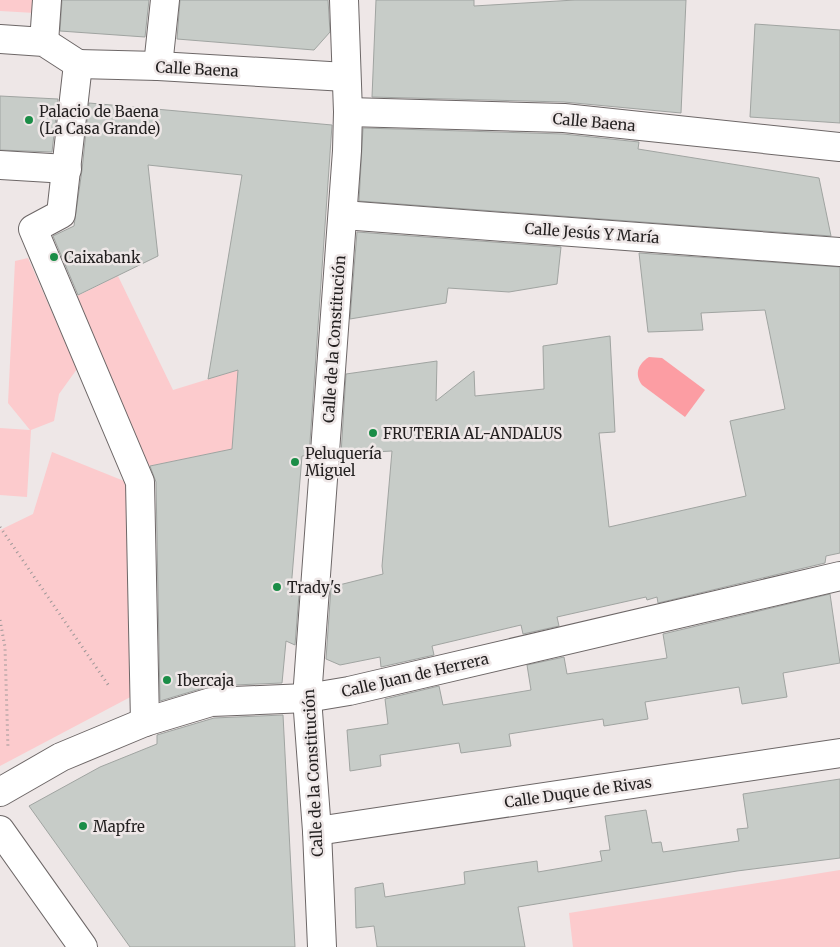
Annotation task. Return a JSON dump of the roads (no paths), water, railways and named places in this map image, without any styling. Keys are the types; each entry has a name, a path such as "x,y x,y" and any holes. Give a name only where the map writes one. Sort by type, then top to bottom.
{"street":[{"path":"44,42 47,0"},
{"path":"158,66 165,0"},
{"name":"Calle de la Constitución","path":"322,947 317,831 307,698 344,215 348,112 344,0"},
{"path":"0,39 44,42 78,64 62,214 33,229 140,482 140,724"},
{"name":"Calle Baena","path":"78,64 158,66 346,77"},
{"name":"Calle Baena","path":"348,112 564,118 840,147"},
{"path":"0,164 67,169"},
{"name":"Calle Jesús Y María","path":"344,215 840,252"},
{"name":"Calle Juan de Herrera","path":"0,792 61,758 140,724 211,702 307,698 350,691 840,576"},
{"name":"Calle Duque de Rivas","path":"317,831 840,753"},
{"path":"0,830 83,947"}],"place":[{"name":"Palacio de Baena (La Casa Grande)","path":"29,120"},
{"name":"Caixabank","path":"54,257"},
{"name":"FRUTERIA AL-ANDALUS","path":"373,433"},
{"name":"Peluquería Miguel","path":"295,462"},
{"name":"Trady's","path":"277,587"},
{"name":"Ibercaja","path":"167,680"},
{"name":"Mapfre","path":"83,826"}]}
